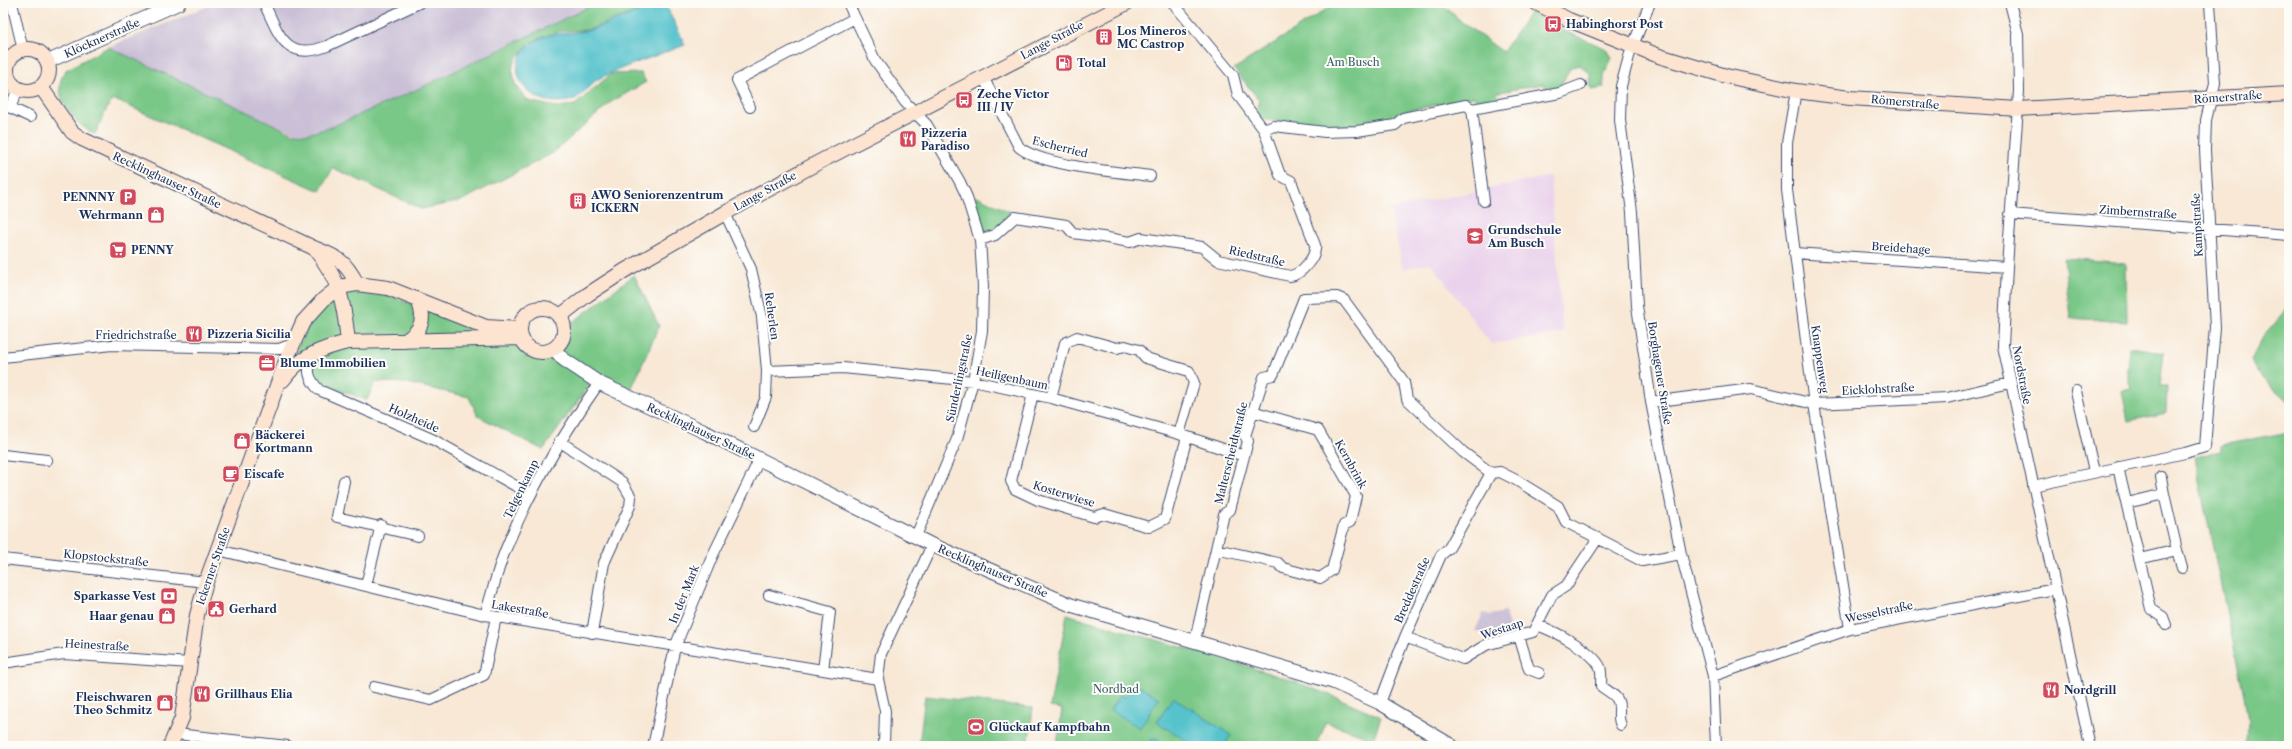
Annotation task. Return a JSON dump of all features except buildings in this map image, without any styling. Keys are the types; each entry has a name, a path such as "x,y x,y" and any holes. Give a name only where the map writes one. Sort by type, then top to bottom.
{"main road":[{"name":"Lange Straße","path":"559,317 587,295 624,271 725,213 1127,3"},
{"name":"Römerstraße","path":"1536,3 1569,20 1659,56 1726,76 1796,91 1944,106 2018,109 2289,94"},
{"path":"29,49 40,53 47,62 49,76 40,87 30,91 18,89 13,85 5,73 9,61 17,52 23,50 29,49"},
{"name":"Recklinghauser Straße","path":"40,87 72,132 82,139 314,248 338,257 345,263 357,284"},
{"name":"Recklinghauser Straße","path":"314,248 328,266 339,287 344,302 348,342"},
{"path":"339,287 357,284 388,288 486,327 521,334"},
{"name":"Ickerner Straße","path":"173,740 182,718 197,615 206,582 275,390 293,344 308,315 339,287"},
{"path":"405,341 418,332 421,326 423,318 418,300"},
{"path":"535,309 548,309 559,317 564,328 564,334 562,340 554,349 542,352 536,351 525,344 521,334 525,317 535,309"},
{"path":"348,342 405,341 521,334"},
{"name":"Ickerner Straße","path":"275,390 288,372 310,355 326,347 348,342"}],"street":[{"path":"12,3 23,50"},
{"name":"Klöcknerstraße","path":"47,62 179,3"},
{"path":"264,3 281,39 286,45 301,52 315,51 419,3"},
{"path":"848,3 875,60 915,113"},
{"name":"Riedstraße","path":"980,240 995,235 1015,217 1066,225 1074,233 1109,239 1130,242 1141,238 1202,247 1218,260 1294,276 1314,255 1315,245 1291,181 1280,175 1264,130 1238,95 1233,75 1173,3"},
{"name":"Borghagener Straße","path":"1650,3 1633,45 1621,86 1620,120 1632,212 1637,306 1651,402 1681,554 1713,676 1716,746"},
{"name":"Nordstraße","path":"2010,3 2018,34 2018,109 2002,335 2010,383 2090,746"},
{"name":"Kampstraße","path":"2118,467 2185,453 2205,447 2216,327 2208,229 2205,150 2206,120 2215,83 2210,3"},
{"path":"750,107 737,80 855,18"},
{"name":"Escherried","path":"983,77 1019,146 1027,153 1066,164 1150,176"},
{"path":"1264,130 1274,126 1325,132 1357,131 1395,125 1403,118 1466,105 1472,109 1560,92 1581,85"},
{"path":"18,89 7,106 30,117"},
{"name":"Knappenweg","path":"1796,91 1786,164 1787,190 1814,404 1850,629"},
{"path":"1472,109 1484,201"},
{"name":"Sünderlingstraße","path":"915,113 926,125 966,195 980,240 984,286 982,331 973,381 957,439 916,536"},
{"name":"Reherlen","path":"725,213 751,269 758,294 767,371 766,397 754,427"},
{"name":"Zimbernstraße","path":"2010,214 2289,235"},
{"name":"Breidehage","path":"1794,253 2007,267"},
{"name":"Malterscheidtstraße","path":"1195,640 1224,514 1230,510 1248,441 1245,436 1252,411 1264,377 1273,374 1301,302 1307,297 1338,297 1344,300 1404,382 1407,399 1463,452 1490,473"},
{"name":"Kosterwiese","path":"1033,394 1011,481 1015,489 1038,500 1094,517 1104,514 1149,527 1165,519 1194,383 1189,371 1146,358 1139,350 1125,346 1117,348 1077,336 1065,342 1051,398"},
{"name":"Friedrichstraße","path":"3,357 112,345 279,349 293,344"},
{"name":"Recklinghauser Straße","path":"554,349 563,358 599,383 760,458 932,545 1071,605 1311,674 1380,703 1452,746"},
{"name":"Holzheide","path":"310,355 308,370 310,380 320,390 432,439 530,494"},
{"name":"Heiligenbaum","path":"767,371 843,368 973,381 1051,398 1183,435 1244,456"},
{"name":"Telgenkamp","path":"486,615 505,552 530,494 559,441 599,383"},
{"name":"Eicklohstraße","path":"1651,402 1751,389 1814,404 1947,398 2010,383"},
{"path":"2076,391 2094,472"},
{"name":"Kernbrink","path":"1216,549 1278,563 1283,568 1320,578 1332,570 1344,525 1350,522 1356,496 1318,430 1252,411"},
{"path":"559,441 622,482 632,497 630,506 604,563 592,633"},
{"path":"3,455 47,460"},
{"name":"In der Mark","path":"654,746 675,647 712,557 760,458"},
{"path":"2033,486 2118,467 2151,609 2163,617 2166,625"},
{"path":"1490,473 1500,472 1522,484 1558,506 1566,522 1642,561 1681,554"},
{"name":"Breddestraße","path":"1380,703 1405,637 1441,555 1449,548 1490,473"},
{"path":"2161,477 2182,568"},
{"path":"344,481 337,516 381,525 418,536"},
{"path":"2127,503 2164,494"},
{"path":"366,585 381,525"},
{"name":"Westaap","path":"1405,637 1463,659 1486,645 1533,632 1552,595 1566,586 1598,538"},
{"path":"884,746 885,712 878,679 881,654 932,545"},
{"name":"Lakestraße","path":"218,550 496,617 878,679"},
{"path":"2139,559 2177,550"},
{"name":"Klopstockstraße","path":"3,559 206,582"},
{"name":"Wesselstraße","path":"1713,676 1850,629 2055,589"},
{"path":"769,595 830,612 823,670"},
{"path":"374,687 431,700 484,675 496,617"},
{"name":"Westaap","path":"1537,625 1549,630 1586,652 1600,667 1601,686 1617,698 1619,704 1618,720 1620,725"},
{"path":"1519,636 1529,669 1539,673"},
{"name":"Heinestraße","path":"3,663 64,654 190,663"},
{"path":"173,740 288,746"}],"shaded area":[{"path":"216,3 597,3 416,90 329,128 300,135 216,99 108,47"},
{"name":"Grundschule Am Busch","path":"1550,176 1563,333 1491,344 1431,263 1403,269 1390,209"},
{"path":"1505,612 1510,631 1482,634 1475,631 1483,613 1490,615"}],"green space":[{"path":"597,3 658,3 588,30 560,31 531,42 517,57 512,68 515,84 528,101 556,107 575,105 611,74 641,73 646,82 611,102 553,153 461,201 421,209 333,168 320,191 115,100 109,104 95,134 72,116 62,98 60,89 61,79 66,70 108,47 292,133 307,134 329,128 416,90"},
{"name":"Am Busch","path":"1336,3 1441,3 1463,23 1503,52 1530,12 1569,33 1607,49 1612,58 1604,75 1604,88 1591,90 1590,73 1580,65 1571,67 1559,88 1548,90 1543,84 1495,93 1502,99 1481,103 1473,97 1398,113 1390,122 1386,123 1381,117 1366,120 1370,126 1324,128 1261,119 1255,113 1260,101 1234,69"},
{"path":"977,196 1010,212 1010,215 994,232 985,232 975,197"},
{"path":"2064,258 2126,263 2127,322 2070,318"},
{"path":"634,275 659,326 631,390 599,372 543,450 478,416 469,397 407,383 375,382 367,400 320,383 315,378 314,368 294,354 314,317 330,301 341,295 370,288 517,344 524,350 545,358 566,343 568,326"},
{"path":"2289,307 2289,402 2263,379 2251,360 2263,337"},
{"path":"2129,347 2164,352 2160,386 2167,386 2166,413 2128,421 2122,391 2132,389 2127,369"},
{"path":"2289,432 2289,746 2247,746 2248,720 2244,695 2194,457 2222,451 2222,445"},
{"name":"Nordbad","path":"1067,614 1265,672 1305,685 1343,700 1381,717 1371,745 1364,742 1366,736 1326,722 1318,743 1328,746 1057,746 1062,709 1050,707"},
{"name":"Glückauf Kampfbahn","path":"925,696 1033,708 1028,746 919,746"}],"water":[{"path":"658,3 665,3 685,45 610,73 600,78 573,100 552,101 538,98 520,81 518,70 519,59 526,48 539,39 545,36 590,30 616,21"},
{"path":"1135,683 1159,698 1140,728 1110,710 1120,695 1125,698"},
{"path":"1173,697 1231,735 1224,746 1194,746 1157,722"},
{"path":"1150,740 1158,740 1160,746 1148,746"}],"place":[{"name":"Habinghorst Post","path":"1553,24"},
{"name":"Los Mineros MC Castrop","path":"1104,37"},
{"name":"Total","path":"1064,63"},
{"name":"Zeche Victor III / IV","path":"964,100"},
{"name":"Pizzeria Paradiso","path":"908,139"},
{"name":"PENNNY","path":"128,197"},
{"name":"AWO Seniorenzentrum ICKERN","path":"578,201"},
{"name":"Wehrmann","path":"156,215"},
{"name":"Grundschule Am Busch","path":"1475,236"},
{"name":"PENNY","path":"118,250"},
{"name":"Pizzeria Sicilia","path":"194,334"},
{"name":"Blume Immobilien","path":"267,363"},
{"name":"Bäckerei Kortmann","path":"242,441"},
{"name":"Eiscafe","path":"231,474"},
{"name":"Sparkasse Vest","path":"169,596"},
{"name":"Gerhard","path":"216,609"},
{"name":"Haar genau","path":"167,616"},
{"name":"Nordgrill","path":"2051,690"},
{"name":"Grillhaus Elia","path":"202,694"},
{"name":"Fleischwaren Theo Schmitz","path":"165,703"},
{"name":"Glückauf Kampfbahn","path":"976,727"}]}
